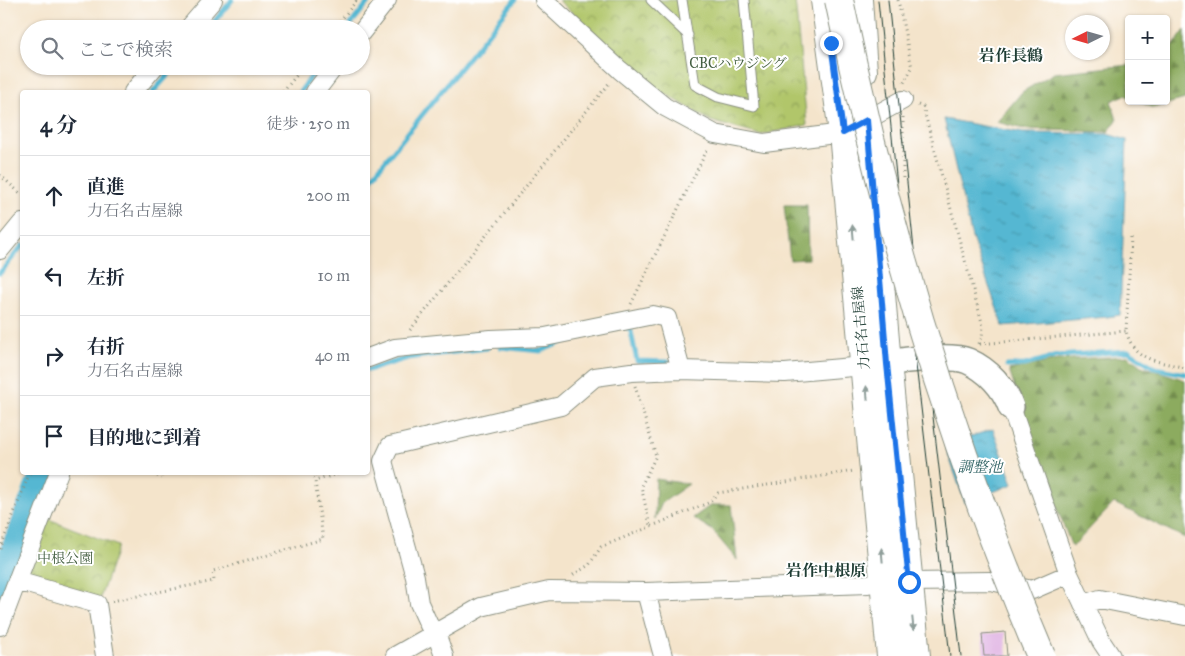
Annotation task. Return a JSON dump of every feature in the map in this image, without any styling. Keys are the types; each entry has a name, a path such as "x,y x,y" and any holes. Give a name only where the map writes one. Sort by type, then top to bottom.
{"main road":[{"name":"力石名古屋線","path":"825,0 876,365 896,582 891,656"},
{"path":"839,0 877,166 929,348 992,534 1041,656"},
{"path":"853,0 876,104 903,210 940,340 1003,526 1055,656"},
{"name":"力石名古屋線","path":"858,0 867,120 876,365 874,468 896,582 916,656"}],"street":[{"path":"196,20 213,0"},
{"path":"370,22 387,0"},
{"path":"544,0 620,70 665,107 715,134 764,143 843,133 903,100"},
{"path":"134,90 147,75"},
{"path":"317,90 328,75"},
{"path":"0,250 20,225"},
{"path":"370,357 395,348 491,339 545,337 653,315 668,318 681,370"},
{"path":"444,656 436,633 419,604 415,576 383,461 390,446 561,406 595,377 630,372 681,370 785,373 876,365 907,359 954,358 973,352 1007,395 1069,574 1101,641 1112,656"},
{"path":"0,626 58,475"},
{"path":"395,656 480,607 549,591 646,592 896,582 991,581 1032,590 1069,574"},
{"path":"17,580 97,604 105,656"},
{"path":"646,592 663,656"},
{"path":"1083,604 1100,599 1185,616"}],"lane":[{"path":"651,0 688,35"},
{"path":"682,0 695,85 718,97 754,106 744,0"}],"path":[{"path":"341,20 357,0"},
{"path":"395,348 620,70"},
{"path":"285,90 297,75"},
{"path":"903,100 923,107 983,326 982,337 973,352"},
{"path":"623,320 715,134"},
{"path":"0,176 20,193"},
{"path":"1131,238 1126,330 1128,339 1140,355 1148,360 1185,368"},
{"path":"973,352 1058,338 1126,330"},
{"path":"630,372 656,456 641,486 650,526"},
{"path":"549,591 589,565 600,547 708,503 718,493 874,468"},
{"path":"0,549 29,475"},
{"path":"155,475 162,478"},
{"path":"97,604 214,581 213,571 323,539 314,475"},
{"path":"315,481 334,475"}],"green space":[{"name":"CBCハウジング","path":"558,0 795,0 807,125 760,135 711,121 659,90"},
{"path":"1185,30 1185,99 1170,103 1170,60 1170,51"},
{"path":"1125,65 1125,95 1111,101 1117,120 1108,132 1024,129 997,122 1022,92 1054,73"},
{"path":"1147,105 1164,105 1153,108"},
{"path":"784,205 807,205 808,259 790,260"},
{"path":"1128,356 1141,366 1185,380 1185,538 1114,503 1072,547 1037,457 1009,370 1058,360"},
{"path":"656,479 689,484 662,503 655,519"},
{"path":"711,505 731,505 737,560 712,530 693,518"},
{"name":"中根公園","path":"46,518 118,546 99,601 22,579"}],"water":[{"path":"944,119 1023,133 1107,134 1127,140 1120,315 1003,326 972,238"},
{"name":"調整池","path":"993,429 1013,484 965,503 945,445"}],"building":[{"path":"1005,632 1007,656 984,656 982,634"}],"waterway":[{"path":"215,20 232,0"},
{"path":"354,20 370,0"},
{"path":"370,180 515,0"},
{"path":"155,90 168,75"},
{"path":"301,90 312,75"},
{"path":"0,273 20,248"},
{"path":"627,328 630,327 637,361 670,362"},
{"path":"500,347 541,351 567,340"},
{"path":"370,369 408,358 487,348"},
{"path":"1007,366 1025,365 1057,356 1129,351 1155,368 1185,374"},
{"path":"0,589 44,475"}],"tram line":[{"path":"878,0 911,322 950,656"},
{"path":"888,0 919,297 961,656"}],"district":[{"name":"岩作長鶴","path":"1011,55"},
{"name":"岩作中根原","path":"826,570"}],"route":[{"path":"831,43 843,133 867,120 887,364 909,582"}]}
